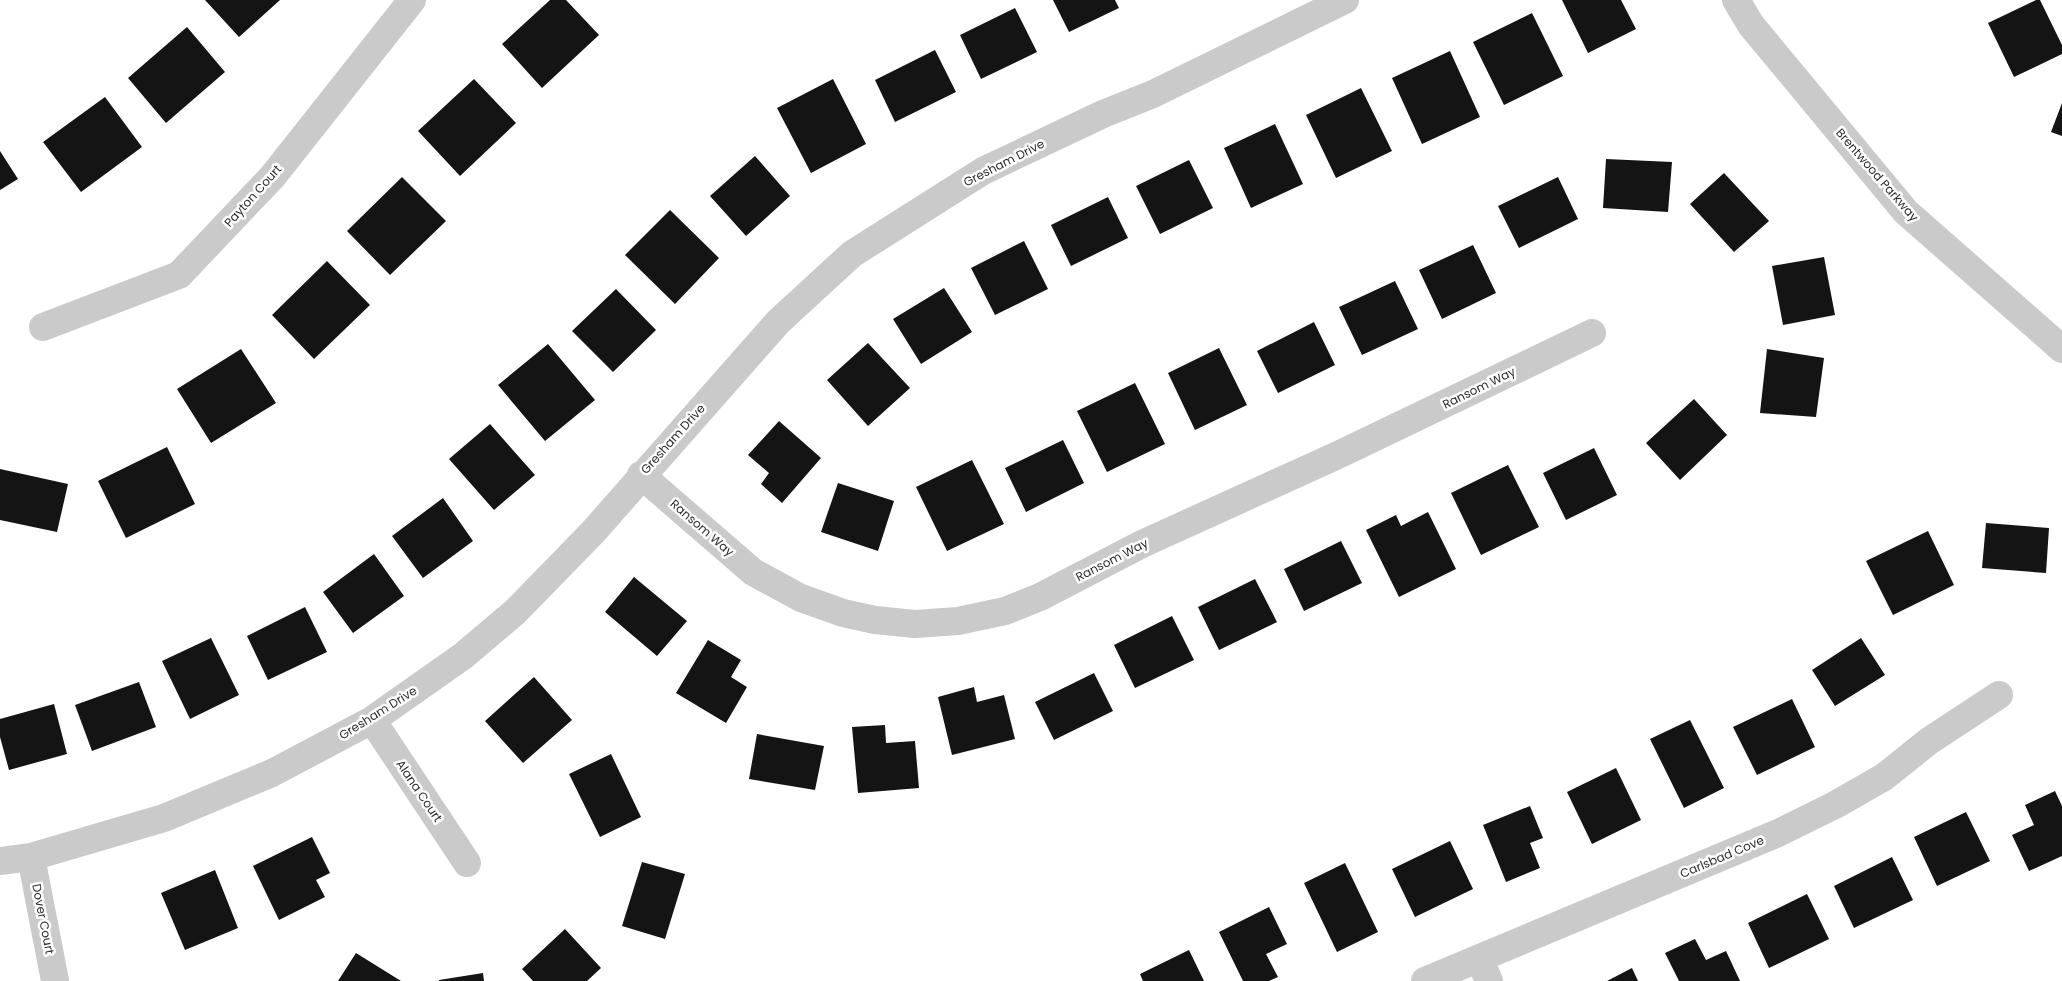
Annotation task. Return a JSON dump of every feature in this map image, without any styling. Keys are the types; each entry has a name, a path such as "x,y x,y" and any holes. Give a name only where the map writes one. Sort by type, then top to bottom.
{"street":[{"name":"Payton Court","path":"44,327 179,275 273,176 412,0"},
{"name":"Gresham Drive","path":"0,861 31,857 164,818 272,773 372,720 463,656 514,612 593,532 641,475 778,322 852,254 982,171 1102,114 1153,94 1345,0"},
{"name":"Brentwood Parkway","path":"1736,0 1752,25 1906,212 2062,349"},
{"name":"Ransom Way","path":"641,475 753,572 802,598 843,613 875,620 915,624 958,621 1005,610 1040,598 1142,544 1338,455 1592,333"},
{"name":"Carlsbad Cove","path":"1425,981 1484,970 1835,806 1884,777 1928,742 1999,695"},
{"name":"Alana Court","path":"372,720 467,862"},
{"name":"Dover Court","path":"31,857 55,981"}],"building":[{"path":"205,0 280,0 239,37"},
{"path":"550,0 566,0 599,35 542,88 502,44"},
{"path":"1053,0 1115,0 1119,8 1069,32"},
{"path":"1562,0 1621,0 1636,29 1588,53"},
{"path":"2036,0 2040,0 2062,45 2062,54 2014,77 1988,23"},
{"path":"1015,8 1037,52 981,79 960,35"},
{"path":"1532,13 1563,76 1504,105 1473,42"},
{"path":"187,27 225,72 166,123 128,78"},
{"path":"935,50 956,92 895,122 875,80"},
{"path":"1450,51 1480,117 1422,144 1392,78"},
{"path":"474,79 516,123 460,176 418,131"},
{"path":"833,79 866,144 811,173 777,108"},
{"path":"1361,88 1392,151 1336,178 1306,115"},
{"path":"105,97 142,147 81,192 43,142"},
{"path":"2062,103 2062,136 2051,132"},
{"path":"1275,124 1303,184 1251,208 1224,148"},
{"path":"0,151 18,179 0,190"},
{"path":"755,156 790,196 746,236 710,196"},
{"path":"1606,159 1672,162 1668,212 1603,208"},
{"path":"1189,160 1213,208 1160,234 1136,186"},
{"path":"1724,173 1769,221 1734,252 1690,204"},
{"path":"402,177 446,221 390,275 347,231"},
{"path":"1558,177 1578,219 1519,248 1498,206"},
{"path":"1108,197 1128,238 1071,266 1051,225"},
{"path":"670,210 719,258 675,304 625,255"},
{"path":"1024,241 1048,289 995,315 971,268"},
{"path":"1473,245 1496,293 1442,319 1419,270"},
{"path":"1824,257 1835,315 1783,325 1772,266"},
{"path":"327,261 370,305 314,359 272,315"},
{"path":"1395,281 1418,329 1362,355 1339,307"},
{"path":"944,288 972,332 921,364 893,319"},
{"path":"616,289 656,330 613,372 572,331"},
{"path":"1314,322 1335,365 1278,393 1257,351"},
{"path":"868,343 910,388 868,426 827,380"},
{"path":"548,344 595,400 545,441 498,385"},
{"path":"1219,348 1247,405 1195,430 1168,373"},
{"path":"241,349 276,403 211,443 177,389"},
{"path":"1767,349 1824,358 1816,417 1760,413"},
{"path":"1135,383 1165,444 1107,472 1077,411"},
{"path":"1694,399 1727,435 1680,480 1646,443"},
{"path":"779,421 821,458 782,503 761,484 769,473 748,455"},
{"path":"490,424 535,475 494,510 449,459"},
{"path":"1063,440 1084,483 1026,512 1005,468"},
{"path":"167,447 195,504 126,538 98,481"},
{"path":"1594,448 1617,495 1566,520 1543,473"},
{"path":"972,460 1004,524 947,551 916,487"},
{"path":"1508,465 1539,527 1481,555 1451,493"},
{"path":"0,469 68,484 57,532 0,520"},
{"path":"838,483 894,501 878,551 821,532"},
{"path":"443,498 473,541 423,578 392,536"},
{"path":"1428,512 1456,569 1399,597 1366,530 1396,515 1401,526"},
{"path":"1986,523 2049,528 2046,573 1982,568"},
{"path":"1928,531 1954,585 1893,615 1866,561"},
{"path":"1341,541 1362,583 1304,611 1284,569"},
{"path":"374,554 404,596 353,633 323,592"},
{"path":"634,577 687,621 657,656 605,612"},
{"path":"1255,579 1277,622 1219,650 1198,607"},
{"path":"305,607 327,652 268,680 247,636"},
{"path":"1172,616 1194,660 1135,688 1114,645"},
{"path":"211,638 239,695 190,719 162,661"},
{"path":"1861,638 1885,675 1835,706 1812,670"},
{"path":"708,640 741,660 731,677 747,687 726,723 676,693"},
{"path":"1094,673 1113,711 1054,740 1035,702"},
{"path":"534,677 572,720 523,763 485,721"},
{"path":"139,682 156,727 92,751 75,705"},
{"path":"974,687 977,702 1004,695 1015,739 952,755 938,697"},
{"path":"1792,699 1815,747 1757,775 1733,727"},
{"path":"54,704 67,754 9,770 0,737 0,719"},
{"path":"1690,720 1724,788 1684,808 1650,739"},
{"path":"885,725 886,743 915,741 919,788 858,793 852,727"},
{"path":"757,734 824,746 815,790 749,779"},
{"path":"611,754 641,817 600,837 569,774"},
{"path":"1616,768 1641,820 1592,844 1567,792"},
{"path":"2055,791 2062,806 2062,856 2029,871 2012,835 2034,825 2025,805"},
{"path":"1530,806 1543,838 1530,843 1540,868 1506,882 1483,825"},
{"path":"1966,812 1990,861 1937,886 1914,837"},
{"path":"312,837 330,873 316,880 325,897 279,920 253,866"},
{"path":"1450,841 1473,889 1415,917 1392,869"},
{"path":"1892,857 1913,900 1854,928 1834,886"},
{"path":"642,862 685,874 665,939 622,926"},
{"path":"1345,863 1378,932 1337,952 1304,883"},
{"path":"215,870 238,928 185,950 161,893"},
{"path":"1807,894 1829,939 1769,968 1748,923"},
{"path":"1269,907 1287,944 1266,954 1278,977 1269,981 1243,981 1219,932"},
{"path":"565,929 601,968 587,981 533,981 522,969"},
{"path":"1695,939 1706,960 1726,951 1740,981 1679,981 1665,953"},
{"path":"1189,950 1204,981 1143,981 1140,974"},
{"path":"356,953 401,981 338,981"},
{"path":"1632,968 1638,981 1607,981"},
{"path":"483,973 484,981 439,981 439,980"}]}
